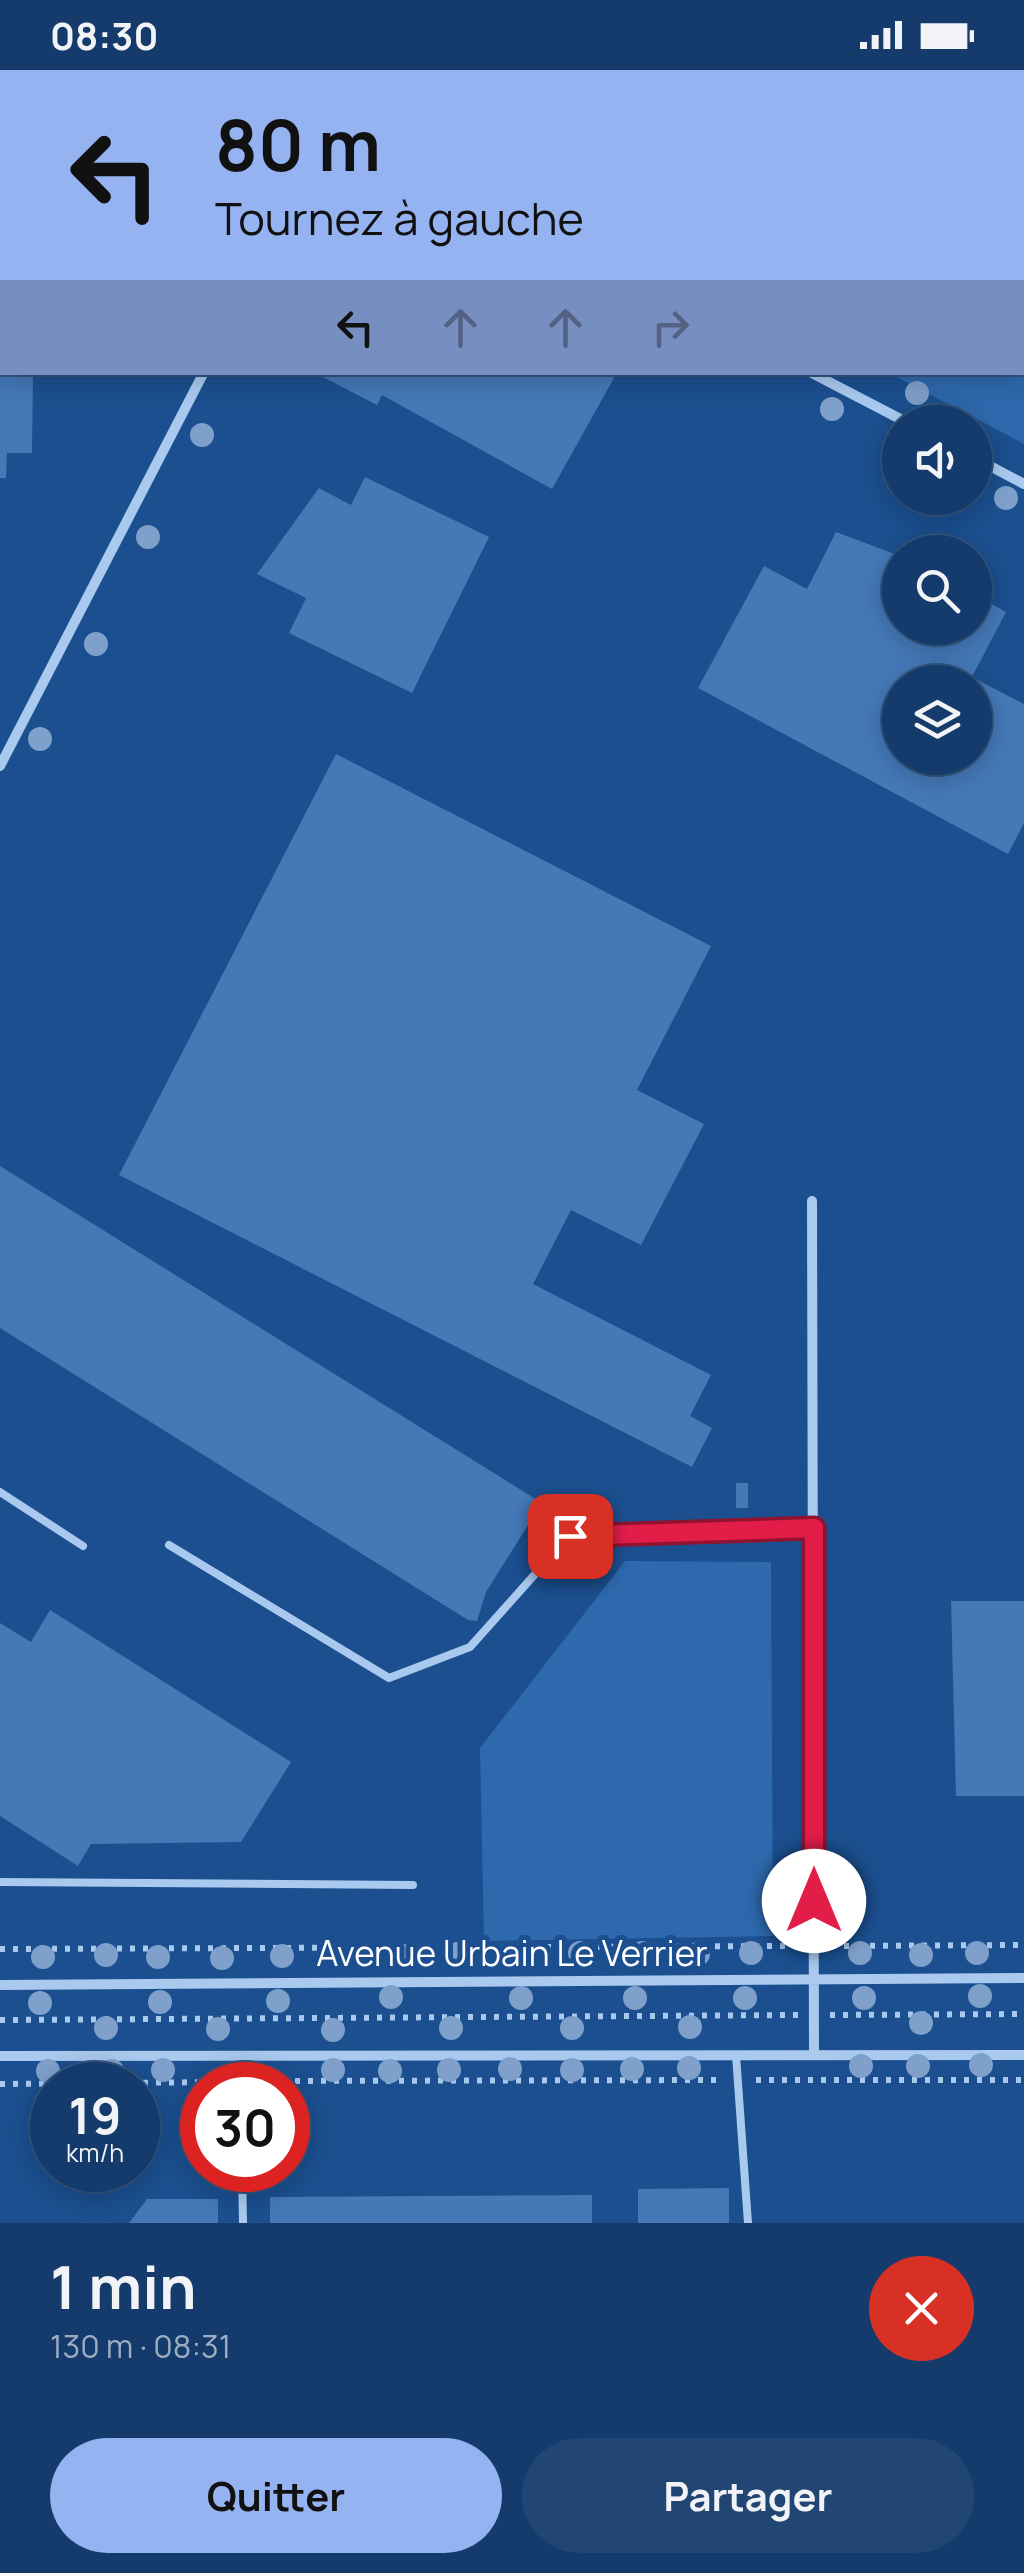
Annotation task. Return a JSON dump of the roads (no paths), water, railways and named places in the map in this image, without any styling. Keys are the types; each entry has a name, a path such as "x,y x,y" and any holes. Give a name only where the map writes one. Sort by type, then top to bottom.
{"street":[{"path":"0,766 202,375"},
{"path":"816,375 882,410"},
{"path":"992,467 1024,484"},
{"path":"812,1201 814,2055"},
{"name":"Avenue Urbain Le Verrier","path":"0,1985 1024,1978"},
{"path":"0,2056 1024,2055"}],"lane":[{"path":"0,1492 84,1546"},
{"path":"169,1545 389,1678 470,1646 570,1536 814,1528"},
{"path":"0,1882 413,1885"},
{"path":"736,2055 748,2223"},
{"path":"241,2056 241,2062"},
{"path":"242,2192 243,2223"}]}
